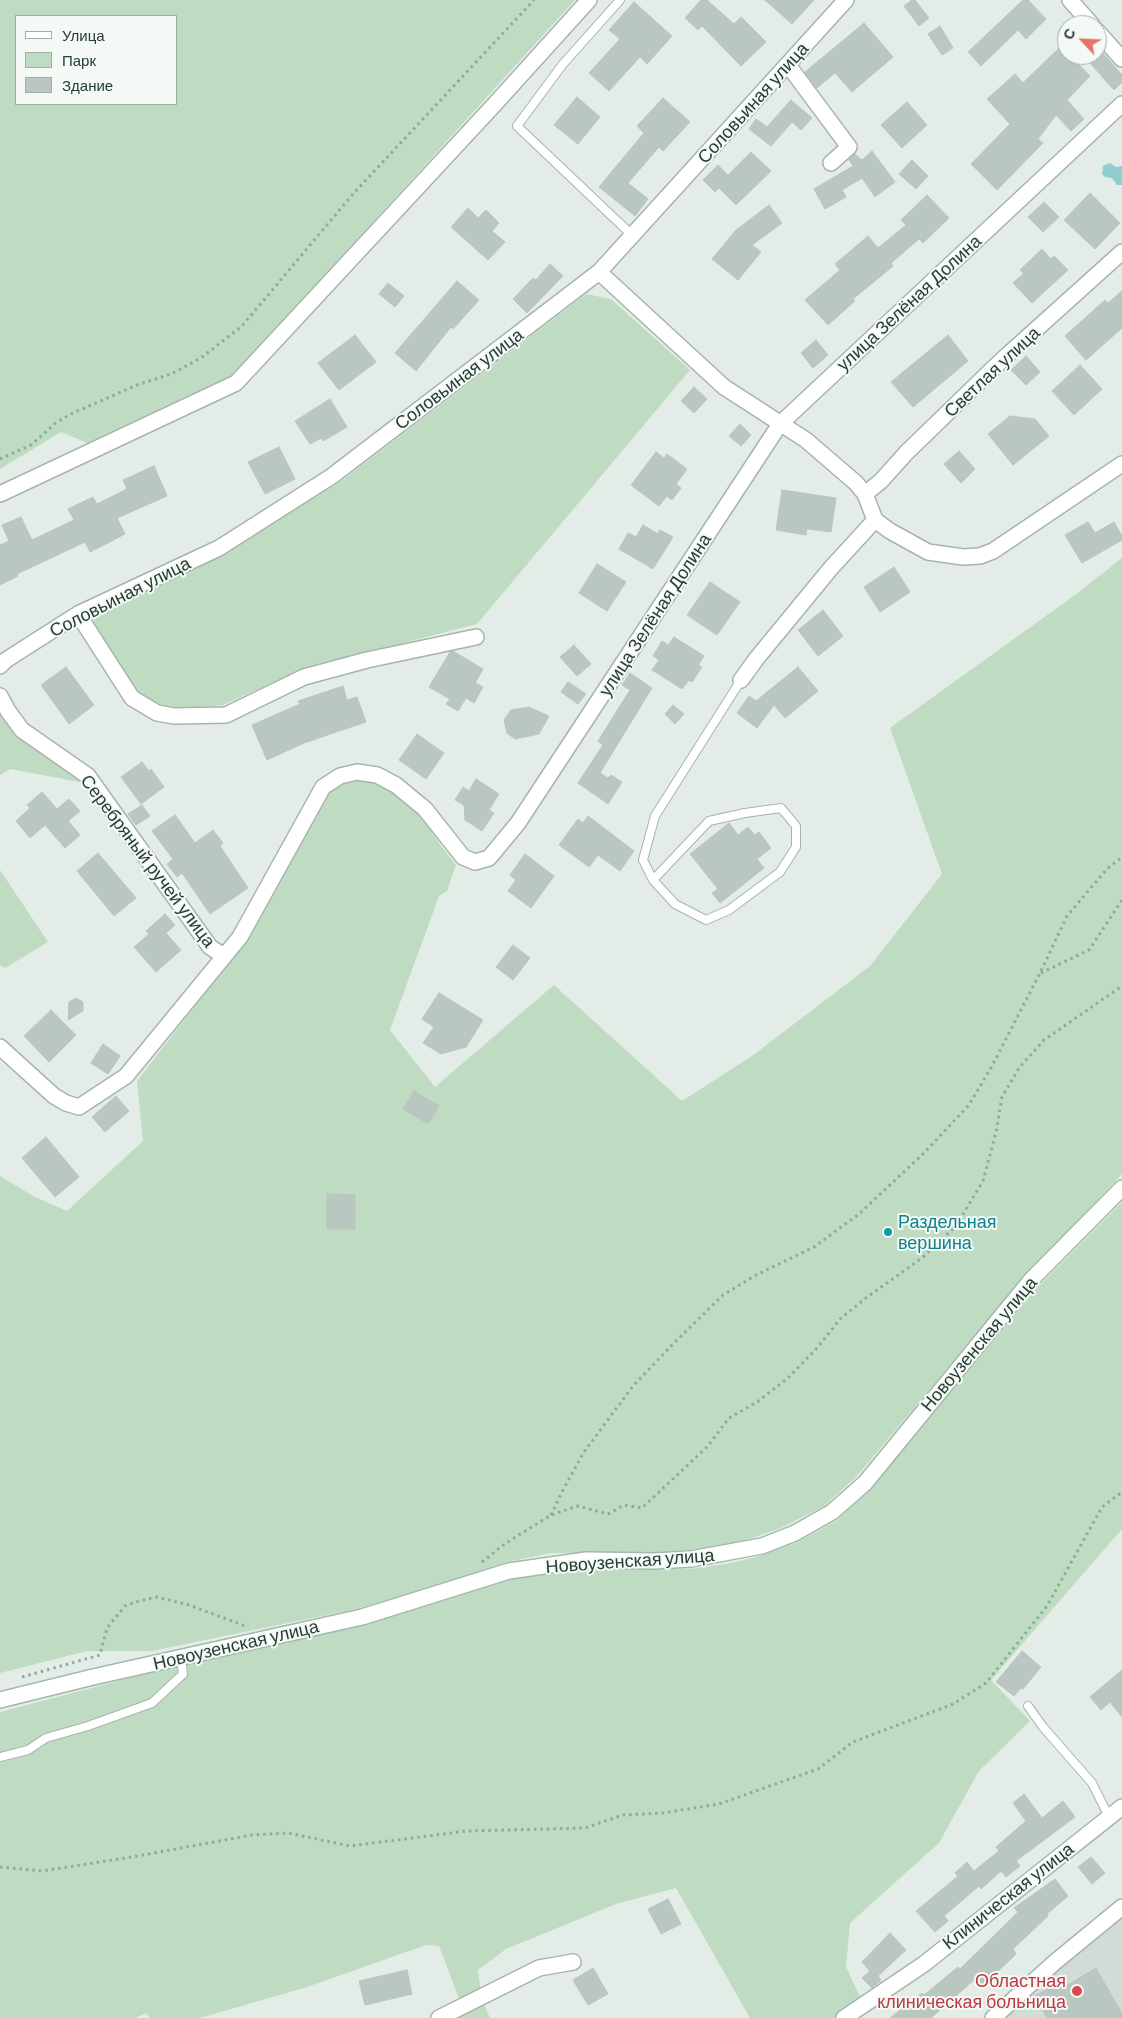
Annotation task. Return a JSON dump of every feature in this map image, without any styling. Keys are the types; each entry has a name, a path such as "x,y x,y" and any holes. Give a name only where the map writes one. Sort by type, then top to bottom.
{"street":[{"path":"0,494 236,384 494,105 588,0"},
{"name":"Соловьиная улица","path":"0,666 6,660 78,614 219,548 332,476 599,272 846,0"},
{"path":"1070,0 1083,15"},
{"path":"1107,43 1122,60"},
{"path":"788,65 849,147 831,163"},
{"name":"улица Зелёная Долина","path":"224,956 240,937 323,787 340,776 357,772 377,775 396,785 425,809 463,857 475,862 489,858 518,823 780,424 1122,104"},
{"name":"Светлая улица","path":"865,494 881,481 907,452 1002,360 1122,252"},
{"path":"599,272 724,387 806,440 856,484 865,494 875,520 890,531 928,552 963,557 980,556 993,551 1122,464"},
{"path":"741,680 756,658 831,568 875,520"},
{"path":"78,614 132,698 157,713 174,716 226,715 304,677 367,660 476,636"},
{"name":"Серебряный ручей улица","path":"0,696 22,730 88,776 210,946 224,956 126,1076 79,1107 66,1103 54,1096 0,1047"},
{"name":"Новоузенская улица","path":"0,1700 362,1617 509,1571 586,1560 691,1559 762,1546 795,1533 832,1512 865,1483 1032,1279 1122,1188"},
{"name":"Клиническая улица","path":"844,2018 924,1964 1122,1807"},
{"path":"993,2018 1055,1962 1122,1907"},
{"path":"439,2018 539,1968 572,1962"}],"lane":[{"path":"620,0 564,64 517,126 633,236"},
{"path":"653,880 709,821 781,808 796,826 796,847 780,872 729,910 706,920 675,904 653,880 643,860 655,816 741,680"},
{"path":"0,1757 28,1750 46,1738 104,1721 152,1703 183,1674 181,1658"},
{"path":"1028,1706 1043,1727 1092,1783 1109,1817"}],"path":[{"path":"0,459 32,445 56,422 73,413 137,385 171,374 201,358 242,326 353,194 534,0"},
{"path":"551,1515 584,1452 633,1386 680,1337 723,1295 756,1274 814,1247 859,1214 923,1154 969,1105 1040,973 1067,916 1107,869 1122,857"},
{"path":"1040,973 1089,950 1122,900"},
{"path":"478,1566 506,1544 551,1515 578,1506 608,1514 624,1505 642,1508 708,1446 729,1418 758,1402 788,1378 818,1347 840,1319 922,1258 956,1226 983,1181 996,1132 1002,1097 1018,1068 1044,1040 1122,986"},
{"path":"0,1867 42,1871 252,1835 288,1833 350,1846 467,1831 585,1828 623,1815 663,1813 719,1804 818,1770 853,1742 952,1704 986,1683 1046,1606 1102,1507 1122,1492"},
{"path":"18,1678 100,1655 107,1628 125,1606 157,1597 251,1628"}],"shaded area":[{"name":"Областная клиническая больница","path":"1122,1914 1122,2018 1003,2018 1060,1963"}],"green space":[{"path":"0,0 575,0 236,373 87,443 61,432 0,469"},
{"path":"586,294 611,299 690,370 477,624 303,669 223,705 175,709 159,707 136,695 93,629 92,620 97,612 222,553 340,482"},
{"path":"1122,558 1122,1174 1026,1275 856,1477 824,1506 781,1528 740,1542 709,1548 668,1552 552,1553 506,1562 450,1582 356,1609 152,1651 87,1651 0,1673 0,1176 33,1196 67,1211 143,1141 137,1081 247,939 330,792 345,783 359,781 375,782 393,793 421,815 456,865 447,891 439,896 390,1030 435,1087 554,985 682,1101 752,1056 870,966 942,874 890,728 1075,595"},
{"path":"0,708 85,783 10,769 0,775"},
{"path":"0,870 48,942 5,968 0,965"},
{"path":"1122,1202 1122,1529 991,1680 1030,1721 979,1771 939,1843 850,1923 846,1967 861,1999 834,2018 750,2018 676,1888 616,1904 506,1949 478,1970 481,1993 460,2001 439,1946 426,1945 307,1987 200,2018 150,2018 146,2013 135,2018 0,2018 0,1712 164,1669 362,1625 509,1579 583,1570 689,1569 726,1564 757,1557 798,1542 836,1521 868,1492 1038,1287"},
{"path":"483,2002 490,2018 455,2018"}],"water":[{"path":"1110,163 1116,167 1122,166 1122,185 1117,185 1112,178 1105,177 1102,174 1103,166"}],"building":[{"path":"701,0 707,0 734,24 741,17 766,42 741,66 702,26 698,30 685,18"},
{"path":"765,0 814,0 792,24"},
{"path":"915,0 929,18 919,26 904,6"},
{"path":"1023,0 1028,0 1046,19 1026,39 1018,30 981,66 968,52"},
{"path":"634,2 672,36 647,64 640,57 609,91 589,73 620,39 609,30"},
{"path":"864,23 893,57 852,92 835,73 817,88 805,72"},
{"path":"940,26 953,48 942,55 928,34"},
{"path":"1057,50 1057,65 1080,65 1090,76 1067,100 1084,119 1071,131 1056,115 1038,139 1043,143 997,190 971,164 1010,124 987,99 1015,74 1023,83"},
{"path":"1107,58 1122,75 1122,82 1114,90 1092,65 1107,65"},
{"path":"577,97 600,117 578,144 554,125"},
{"path":"663,98 690,122 663,151 659,147 628,183 648,199 635,216 599,187 644,133 637,126"},
{"path":"791,100 812,118 801,130 792,122 771,146 749,129 756,119 767,127"},
{"path":"907,102 927,125 902,148 881,125"},
{"path":"872,151 895,182 875,197 862,178 842,190 846,197 825,209 814,189 853,166 849,160 855,154 862,160"},
{"path":"751,152 771,171 736,205 719,188 715,192 703,180 718,165 728,175"},
{"path":"912,160 928,176 916,189 899,174"},
{"path":"1090,193 1120,223 1095,249 1064,220"},
{"path":"927,195 949,218 923,243 919,239 891,263 893,266 853,299 855,301 828,325 805,300 840,270 835,264 868,236 878,248 906,225 901,220"},
{"path":"1044,202 1059,217 1043,232 1028,217"},
{"path":"769,205 782,223 752,245 761,252 738,280 712,259 736,230"},
{"path":"468,208 478,218 486,210 499,223 492,231 505,242 488,260 451,227"},
{"path":"1042,249 1051,259 1054,256 1068,270 1032,303 1013,283 1024,273 1020,270"},
{"path":"550,264 563,276 527,313 513,299 533,278 536,280"},
{"path":"457,281 479,300 453,329 451,327 416,371 395,353"},
{"path":"388,283 404,296 395,307 379,294"},
{"path":"1122,291 1122,328 1086,360 1065,336 1105,300 1108,303"},
{"path":"355,335 376,362 339,390 318,363"},
{"path":"948,335 968,361 913,407 891,382"},
{"path":"816,340 828,355 813,368 801,353"},
{"path":"1026,356 1040,372 1026,385 1011,370"},
{"path":"1080,365 1102,389 1074,415 1052,391"},
{"path":"694,387 707,399 694,413 681,401"},
{"path":"330,399 347,427 323,441 321,438 310,444 295,421"},
{"path":"1010,416 1035,419 1049,436 1013,465 988,434"},
{"path":"740,424 751,435 741,446 729,436"},
{"path":"279,447 295,479 265,494 248,462"},
{"path":"959,451 975,469 961,483 944,464"},
{"path":"656,452 664,458 667,454 687,469 676,484 681,488 672,500 667,496 659,506 631,485"},
{"path":"154,466 167,496 117,518 125,534 90,552 85,542 17,574 18,576 0,585 0,545 9,541 2,525 21,517 32,540 74,520 68,509 93,497 97,504 127,489 123,480"},
{"path":"782,490 836,498 831,532 807,529 806,535 776,530"},
{"path":"1088,522 1095,533 1114,522 1122,536 1122,540 1082,563 1065,535"},
{"path":"643,525 658,534 660,530 673,537 653,569 619,549 628,533 636,537"},
{"path":"597,564 626,582 607,611 579,593"},
{"path":"894,567 910,592 880,612 864,587"},
{"path":"710,582 740,602 717,635 687,615"},
{"path":"823,610 843,636 818,656 798,630"},
{"path":"674,637 704,656 698,665 702,667 692,682 689,680 682,689 652,670 659,660 653,656 662,641 668,645"},
{"path":"574,645 591,664 577,676 560,657"},
{"path":"453,651 483,669 475,683 483,687 474,703 466,698 458,711 446,704 450,699 429,687 450,652"},
{"path":"66,667 94,705 69,724 41,685"},
{"path":"798,667 818,691 785,718 774,705 757,728 737,713 749,696 756,701"},
{"path":"630,673 652,688 600,773 608,778 611,775 622,782 608,804 578,783 603,745 598,741 630,690 622,685"},
{"path":"568,682 586,694 578,704 561,692"},
{"path":"343,686 347,700 357,697 366,722 304,743 267,760 252,725 300,704 298,701"},
{"path":"673,705 684,714 675,724 665,714"},
{"path":"529,707 549,716 539,734 515,739 507,733 504,720 511,710"},
{"path":"417,734 444,753 426,779 399,760"},
{"path":"142,762 149,771 151,769 164,787 141,804 121,777"},
{"path":"476,779 499,794 489,810 494,813 482,831 465,820 464,805 455,800 463,787 469,791"},
{"path":"42,792 57,809 69,799 80,811 68,821 80,835 65,848 45,825 30,838 16,821 30,808 27,805"},
{"path":"142,805 150,816 136,825 128,814"},
{"path":"175,815 195,843 213,830 223,843 220,846 248,888 210,914 182,873 177,877 167,864 173,859 152,831"},
{"path":"588,816 634,851 620,871 598,855 589,867 559,845 578,819 583,823"},
{"path":"729,823 738,835 748,827 755,835 759,832 771,848 757,859 764,868 720,903 712,893 718,889 690,854"},
{"path":"98,853 136,898 114,916 77,871"},
{"path":"525,854 554,876 531,908 508,891 516,880 510,875"},
{"path":"165,914 175,925 166,933 181,950 156,972 134,947 149,934 146,931"},
{"path":"513,945 530,958 513,980 496,967"},
{"path":"439,993 483,1020 466,1047 441,1054 423,1043 434,1027 422,1019"},
{"path":"76,998 83,1002 83,1011 68,1020 69,1002"},
{"path":"51,1010 76,1035 49,1062 24,1036"},
{"path":"103,1044 120,1056 108,1074 91,1063"},
{"path":"414,1091 439,1106 428,1124 403,1109"},
{"path":"116,1096 129,1111 105,1132 92,1117"},
{"path":"46,1137 79,1177 55,1197 22,1158"},
{"path":"327,1194 355,1195 355,1229 327,1229"},
{"path":"1022,1651 1041,1667 1023,1689 1021,1688 1014,1696 996,1682"},
{"path":"1122,1670 1122,1717 1110,1702 1101,1710 1090,1697"},
{"path":"1024,1794 1042,1818 1063,1801 1075,1817 1016,1861 1020,1866 1006,1877 1001,1871 981,1889 979,1886 944,1916 948,1921 935,1932 916,1911 958,1876 955,1873 967,1862 974,1871 999,1851 996,1847 1026,1821 1013,1803"},
{"path":"1091,1857 1105,1873 1092,1884 1078,1867"},
{"path":"1055,1879 1068,1896 1047,1914 1048,1916 1013,1949 1016,1954 982,1987 975,1979 931,2018 890,2018 922,1993 924,1995 958,1967 960,1969 1018,1912 1014,1908"},
{"path":"668,1899 681,1924 661,1934 648,1909"},
{"path":"890,1933 906,1950 878,1976 881,1980 872,1988 862,1978 870,1971 862,1962"},
{"path":"593,1968 608,1994 588,2005 573,1980"},
{"path":"1096,1968 1122,2014 1122,2018 1047,2018 1035,1996 1058,1983 1061,1989"},
{"path":"407,1970 412,1994 365,2005 359,1981"}],"place":[{"name":"Раздельная вершина","path":"888,1232"},
{"name":"Областная клиническая больница","path":"1077,1991"}]}
